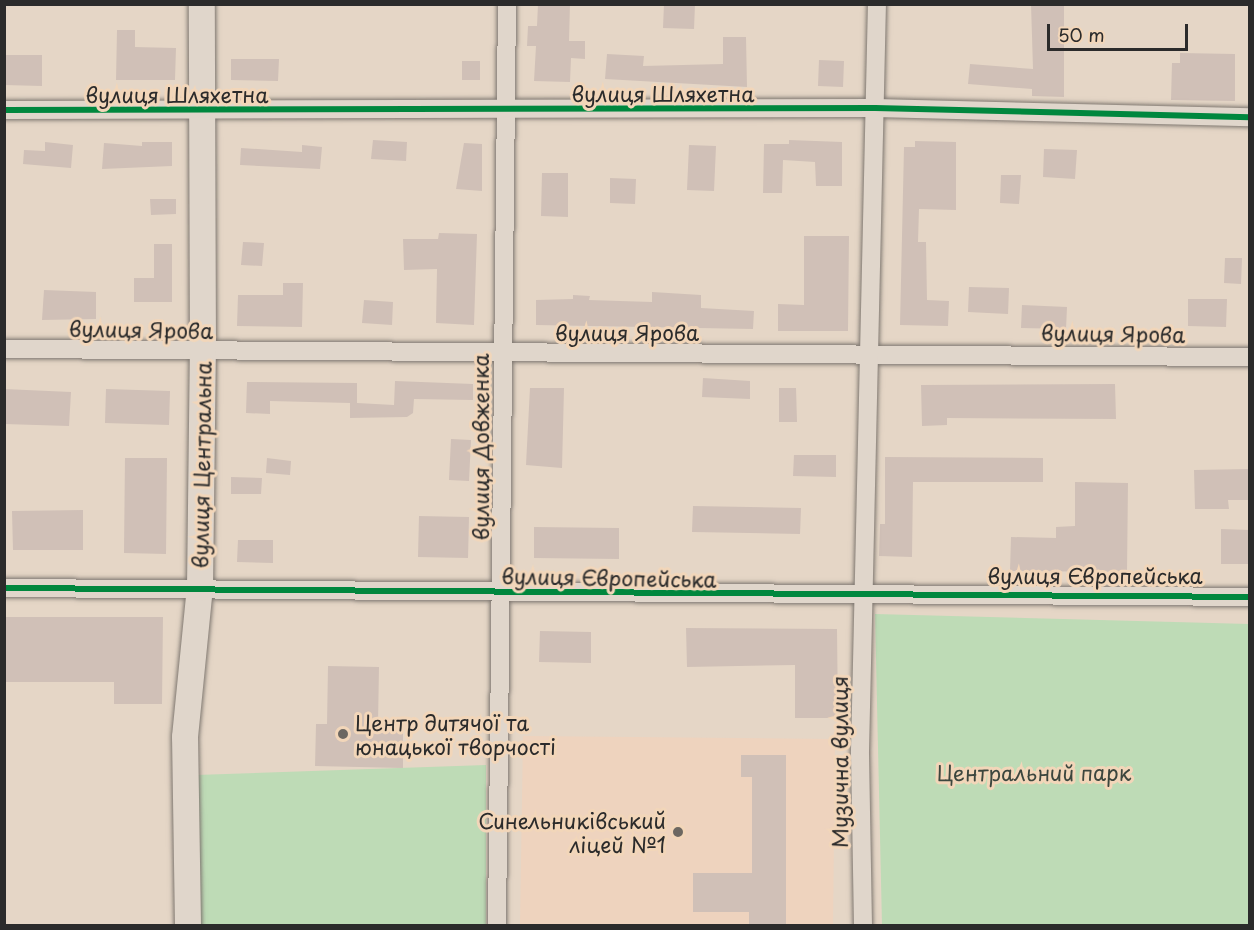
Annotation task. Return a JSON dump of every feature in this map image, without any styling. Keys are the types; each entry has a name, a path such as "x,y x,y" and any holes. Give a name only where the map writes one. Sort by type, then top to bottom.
{"main road":[{"name":"вулиця Центральна","path":"188,926 185,737 200,588 203,352 202,4"}],"street":[{"name":"вулиця Довженка","path":"497,926 507,4"},
{"name":"Музична вулиця","path":"863,926 863,597 871,353 877,4"},
{"name":"вулиця Шляхетна","path":"4,110 507,111 875,108 1250,117"},
{"name":"вулиця Ярова","path":"4,350 503,355 871,353 1250,357"},
{"name":"вулиця Європейська","path":"4,588 502,591 863,597 1250,597"}],"shaded area":[{"name":"Синельниківський ліцей №1","path":"523,736 835,739 833,925 520,926"}],"green space":[{"name":"Центральний парк","path":"875,614 1249,624 1249,925 882,925"},
{"path":"486,765 486,925 197,925 196,775"}],"building":[{"path":"538,4 570,4 569,41 585,41 585,59 571,58 570,82 534,81 536,46 527,46 528,26 537,26"},
{"path":"664,4 695,4 694,29 663,28"},
{"path":"1031,4 1064,4 1064,97 1032,96 1032,89 968,84 970,64 1033,69"},
{"path":"117,30 135,30 135,47 176,48 175,80 116,80"},
{"path":"723,37 746,37 747,87 605,79 607,54 644,56 643,66 723,64"},
{"path":"1180,53 1235,54 1235,101 1171,100 1172,63 1180,63"},
{"path":"4,55 42,55 42,86 4,85"},
{"path":"231,59 279,59 278,81 231,80"},
{"path":"819,60 844,61 843,87 818,86"},
{"path":"462,61 480,61 480,80 462,80"},
{"path":"373,140 407,142 406,161 371,159"},
{"path":"789,140 842,142 842,186 816,186 815,162 783,160 782,193 763,193 764,144 789,144"},
{"path":"915,141 956,142 956,210 919,209 918,242 926,242 927,300 949,301 948,326 900,325 904,147 915,147"},
{"path":"45,142 73,145 71,168 23,164 24,150 45,151"},
{"path":"142,142 172,142 172,166 102,169 104,143 142,146"},
{"path":"464,143 482,144 482,191 456,189"},
{"path":"302,145 322,147 320,169 240,165 241,148 302,152"},
{"path":"689,145 716,146 714,191 687,190"},
{"path":"1044,149 1077,150 1075,179 1043,177"},
{"path":"542,173 568,173 568,217 541,216"},
{"path":"1001,175 1021,175 1019,204 1000,203"},
{"path":"610,178 636,179 635,204 610,203"},
{"path":"150,199 176,199 176,214 151,215"},
{"path":"439,233 477,234 474,325 436,323 437,269 404,270 403,239 438,239"},
{"path":"804,236 849,236 848,331 778,331 778,304 804,305"},
{"path":"243,242 264,243 262,266 241,265"},
{"path":"154,244 172,244 172,302 134,302 134,278 154,278"},
{"path":"1225,258 1242,258 1241,284 1224,283"},
{"path":"283,283 303,283 302,327 237,326 238,295 283,295"},
{"path":"969,287 1009,288 1008,314 968,312"},
{"path":"44,290 96,292 96,319 42,320"},
{"path":"652,292 701,295 701,308 754,311 753,329 536,325 536,300 573,299 573,295 590,296 589,300 652,302"},
{"path":"1188,299 1227,299 1226,327 1188,326"},
{"path":"364,300 393,302 392,325 362,323"},
{"path":"1022,305 1067,307 1066,329 1021,328"},
{"path":"703,378 750,381 750,399 702,397"},
{"path":"395,381 473,384 473,400 414,399 413,413 407,417 350,418 350,403 270,401 270,414 246,413 247,382 357,383 357,403 394,405"},
{"path":"1115,384 1116,419 947,418 947,425 922,426 921,385"},
{"path":"530,388 564,388 562,468 526,465"},
{"path":"779,388 796,388 797,422 779,422"},
{"path":"4,389 71,392 69,426 4,424"},
{"path":"106,389 170,391 169,425 105,423"},
{"path":"451,439 471,440 469,481 449,480"},
{"path":"794,455 836,455 836,477 793,476"},
{"path":"885,457 1043,458 1043,482 913,482 912,557 879,556 880,524 885,524"},
{"path":"125,458 167,458 166,554 124,553"},
{"path":"267,458 291,461 290,475 266,473"},
{"path":"1250,469 1250,500 1228,500 1229,509 1195,509 1194,470"},
{"path":"231,477 262,478 261,494 231,494"},
{"path":"1075,482 1128,483 1127,572 1010,571 1011,537 1056,538 1056,527 1075,526"},
{"path":"693,506 801,508 800,534 692,532"},
{"path":"83,510 83,550 13,550 12,511"},
{"path":"419,516 469,517 468,558 418,557"},
{"path":"534,527 619,528 619,559 534,558"},
{"path":"1221,529 1250,530 1250,564 1221,564"},
{"path":"238,540 273,540 273,563 237,562"},
{"path":"4,617 163,617 162,704 114,704 114,682 4,682"},
{"path":"686,628 837,629 838,718 795,718 795,665 687,667"},
{"path":"540,631 591,632 591,663 539,662"},
{"path":"328,666 379,667 378,724 403,724 403,768 315,766 316,724 327,724"},
{"path":"741,755 786,755 786,926 749,926 749,912 693,912 693,873 752,873 752,777 741,777"}],"cycle path":[{"path":"4,110 875,108 1250,117"},
{"path":"4,588 1250,597"}],"place":[{"name":"Центр дитячої та юнацької творчості","path":"343,734"},
{"name":"Синельниківський ліцей №1","path":"678,832"}]}
